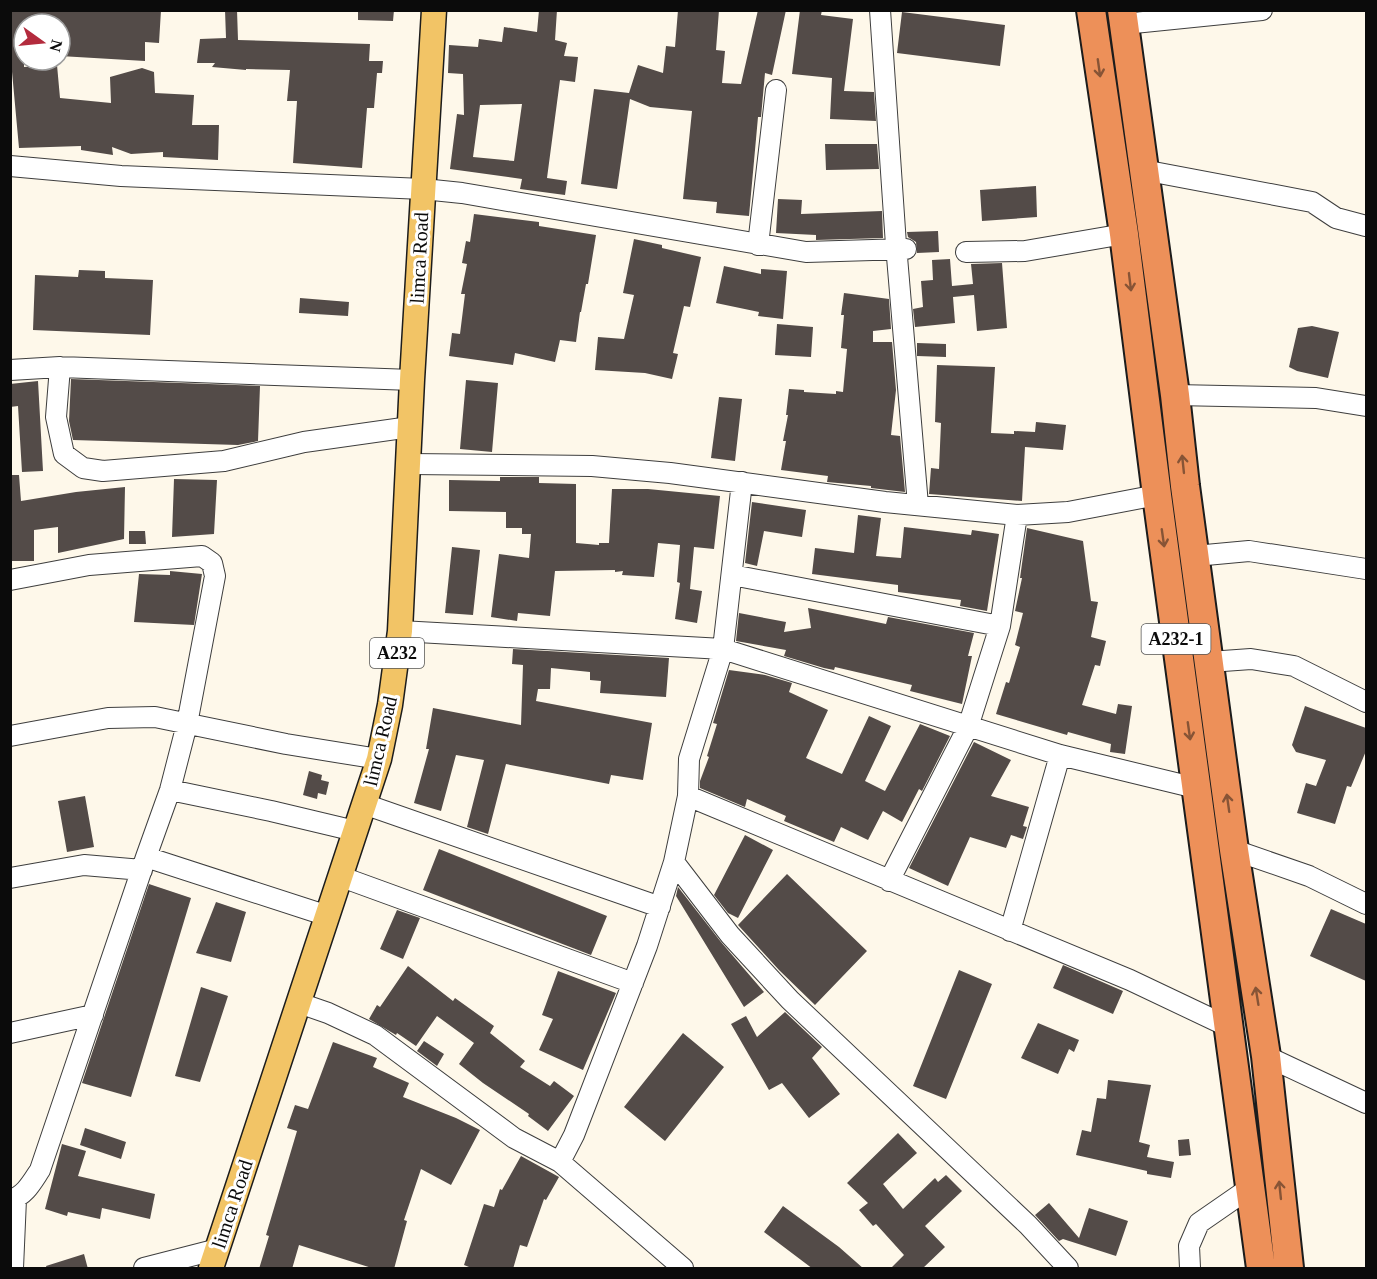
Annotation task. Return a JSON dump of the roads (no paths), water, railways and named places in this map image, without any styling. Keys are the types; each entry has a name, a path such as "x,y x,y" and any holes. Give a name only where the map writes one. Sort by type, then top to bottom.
{"highway":[{"name":"A232-1","path":"1091,11 1124,234 1196,788 1262,1269"},
{"name":"A232-1","path":"1123,17 1234,850 1266,1056 1289,1269"},
{"path":"1257,1234 1284,1229"}],"main road":[{"name":"limca Road","path":"214,1259 379,759 390,705 400,631 434,10"}],"street":[{"path":"880,10 901,249 918,505"},
{"path":"1123,17 1262,10"},
{"path":"758,244 776,90"},
{"path":"10,166 121,176 423,189 462,193 806,252 901,249"},
{"path":"1143,170 1312,202 1336,218 1366,226"},
{"path":"966,252 1025,251 1124,234"},
{"path":"10,370 60,367 412,380"},
{"path":"60,367 56,417 64,454 82,468 103,471 224,461 304,442 410,427"},
{"path":"1175,395 1316,398 1366,406"},
{"path":"409,464 592,466 670,473 885,502 1017,515 1068,512 1157,495"},
{"path":"560,1162 574,1135 633,983 674,862 688,796 689,759 723,648 742,482"},
{"path":"889,881 968,727 1000,626 1017,515"},
{"path":"1195,556 1249,550 1366,569"},
{"path":"10,580 89,565 202,556 212,563 215,576 187,724 170,790 40,1170 30,1187 13,1199 13,1269"},
{"path":"732,575 1000,626"},
{"path":"400,631 723,648 1060,755 1196,788"},
{"path":"1209,662 1251,658 1294,666 1366,702"},
{"path":"10,736 108,718 155,717 286,744 379,759"},
{"path":"1010,931 1060,755"},
{"path":"170,790 355,831"},
{"path":"688,796 1130,980 1229,1027"},
{"path":"364,804 660,907"},
{"path":"1234,850 1309,876 1366,904"},
{"path":"674,862 730,935 790,1000 1028,1225 1068,1269"},
{"path":"10,878 84,865 144,863 328,916"},
{"path":"339,876 633,983"},
{"path":"299,1004 327,1013 375,1035 514,1138 560,1162 683,1269"},
{"path":"10,1033 93,1015"},
{"path":"1266,1056 1366,1104"},
{"path":"1190,1269 1189,1246 1199,1222 1251,1188"},
{"path":"144,1269 214,1259"}]}
